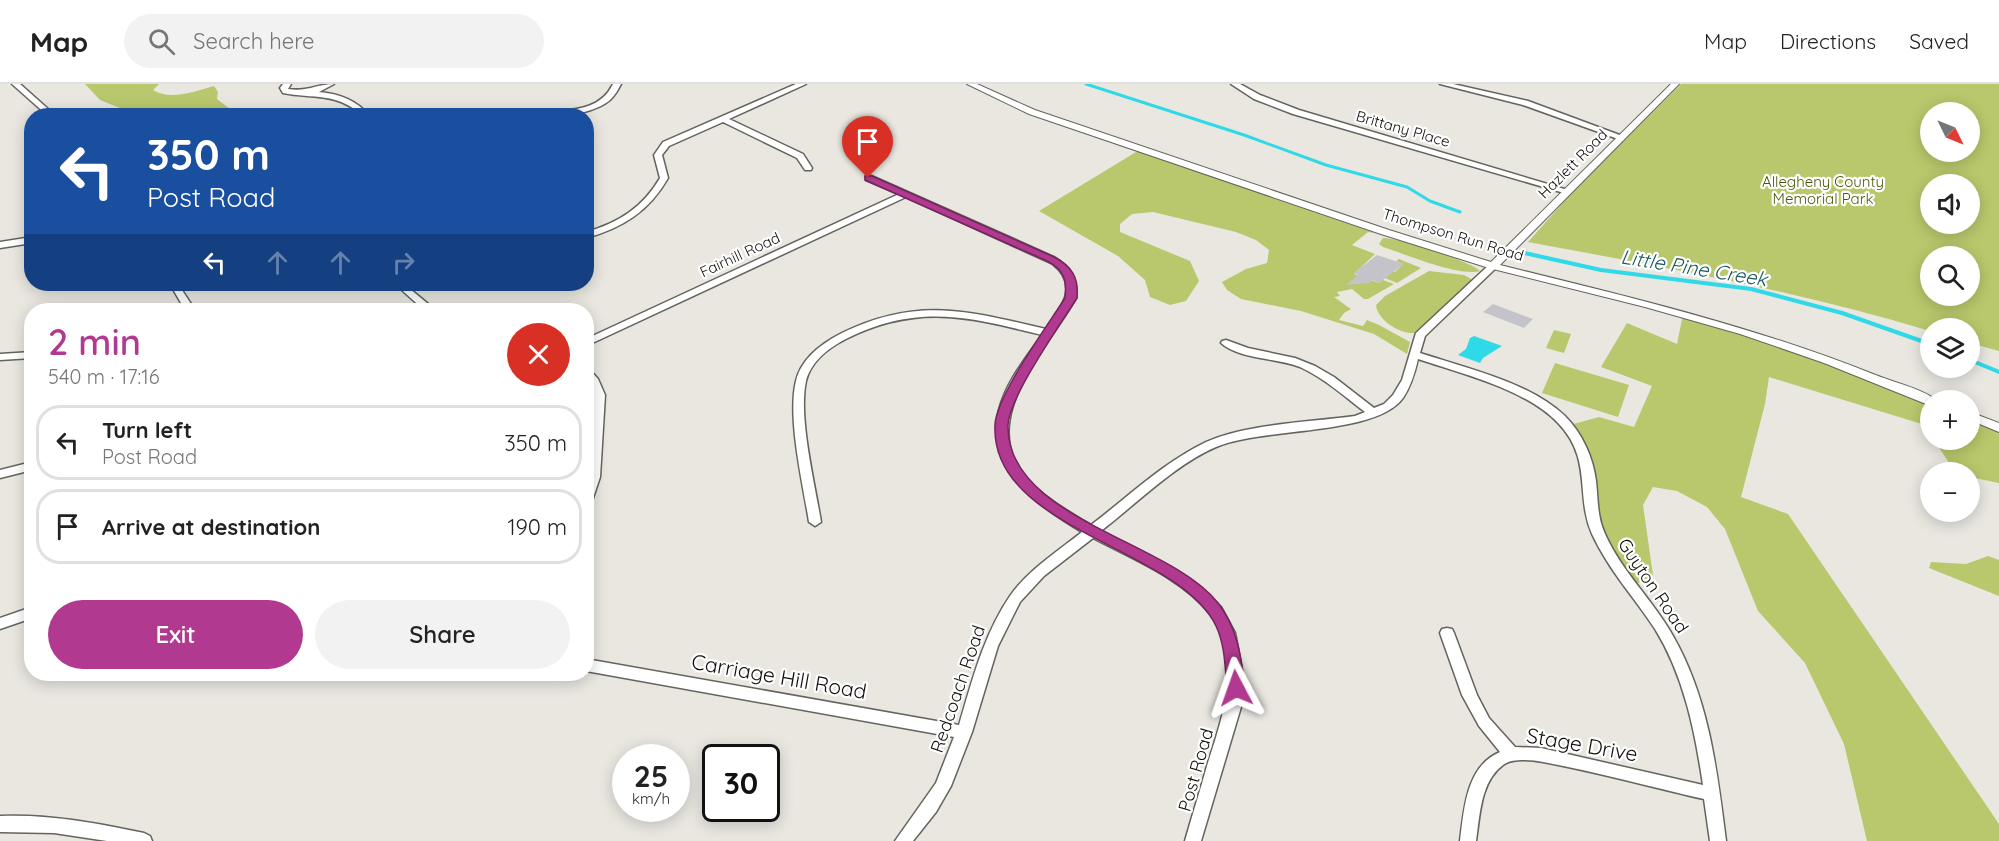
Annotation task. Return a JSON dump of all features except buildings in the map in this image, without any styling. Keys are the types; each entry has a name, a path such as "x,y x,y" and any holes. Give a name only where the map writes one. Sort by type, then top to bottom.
{"street":[{"path":"16,84 44,108"},
{"path":"303,93 330,84 334,95"},
{"path":"588,108 610,97 617,84"},
{"path":"594,232 621,224 640,210 664,178 664,170 658,158 662,147 680,136 802,84"},
{"name":"Thompson Run Road","path":"971,84 1039,114 1334,215 1493,266 1724,326 1828,360 1920,397"},
{"name":"Brittany Place","path":"1235,84 1277,105 1310,116 1567,191"},
{"path":"1444,84 1525,103 1621,137"},
{"name":"Hazlett Road","path":"1493,266 1675,84"},
{"path":"285,85 289,92 334,95 359,108"},
{"path":"722,118 800,156 807,168"},
{"name":"Post Road","path":"868,178 1043,255 1065,268 1072,284 1071,298 1007,401 1002,425 1004,446 1011,466 1027,486 1048,505 1168,573 1197,592 1217,612 1231,643 1236,673 1233,707 1193,841"},
{"name":"Fairhill Road","path":"594,339 906,194"},
{"path":"0,245 24,241"},
{"path":"1416,355 1420,335 1493,266"},
{"path":"407,291 422,303"},
{"path":"815,522 799,392 806,369 826,348 867,324 916,312 957,313 1048,333"},
{"path":"1226,343 1242,351 1294,361 1311,368 1374,413"},
{"name":"Redcoach Road","path":"903,841 930,807 943,786 964,732 991,646 1015,599 1039,573 1184,459 1212,444 1243,434 1345,421 1374,413 1388,406 1398,397 1416,355"},
{"name":"Guyton Road","path":"1416,355 1482,377 1534,401 1557,416 1573,436 1587,465 1592,514 1604,547 1615,566 1660,625 1684,673 1705,750 1718,841"},
{"path":"0,357 24,356"},
{"path":"594,381 599,395 594,414"},
{"path":"1980,420 1999,428"},
{"path":"0,474 24,468"},
{"path":"0,624 24,615"},
{"path":"1447,633 1470,695 1484,722 1511,754"},
{"name":"Carriage Hill Road","path":"594,666 964,732"},
{"name":"Stage Drive","path":"1468,841 1473,805 1481,777 1497,760 1511,754 1541,755 1712,794"},
{"path":"0,824 30,823 66,826 144,841"}],"green space":[{"path":"85,84 159,84 153,90 167,95 214,86 218,92 217,99 229,108 120,108 100,100"},
{"name":"Allegheny County Memorial Park","path":"1681,84 1999,84 1999,351 1980,346 1980,318 1920,318 1920,328 1780,292 1528,242 1577,187"},
{"path":"1141,149 1314,209 1311,211 1375,233 1368,232 1352,245 1375,254 1354,274 1379,283 1383,280 1394,284 1368,299 1364,299 1352,289 1337,292 1340,296 1334,297 1351,309 1339,320 1363,326 1367,320 1379,325 1410,342 1407,354 1374,334 1301,311 1241,299 1227,290 1222,282 1246,269 1267,263 1269,250 1256,240 1236,232 1153,212 1132,214 1120,224 1120,232 1190,261 1199,281 1186,301 1170,305 1150,297 1145,280 1118,256 1039,211"},
{"path":"1383,238 1403,241 1433,251 1480,271 1459,271 1418,259 1383,247 1379,244"},
{"path":"1399,259 1421,268 1397,283 1385,278 1390,270 1395,272 1403,264 1396,261"},
{"path":"1429,271 1464,275 1473,280 1414,333 1396,329 1380,316 1376,305 1385,296"},
{"path":"1683,314 1828,360 1920,397 1920,423 1769,377 1765,404 1741,497 1788,514 1999,824 1999,841 1867,841 1844,744 1805,663 1758,611 1725,529 1707,507 1677,491 1653,487 1643,505 1653,575 1631,587 1599,536 1588,471 1566,426 1599,417 1634,427 1652,386 1601,367 1627,323 1677,344"},
{"path":"1554,330 1571,334 1564,353 1546,348"},
{"path":"1555,363 1629,385 1618,417 1542,393"},
{"path":"1980,420 1999,428 1999,483 1980,479 1980,462 1948,462 1941,450 1980,450"},
{"path":"1988,556 1999,560 1999,596 1929,568 1931,562 1966,564"}],"water":[{"path":"1474,336 1502,346 1483,358 1480,363 1458,355 1466,349 1470,338"}],"waterway":[{"name":"Little Pine Creek","path":"1086,84 1244,135 1326,165 1407,187 1430,201 1460,212"},
{"name":"Little Pine Creek","path":"1520,252 1601,270 1751,289 1842,313 1920,340"},
{"name":"Little Pine Creek","path":"1980,364 1999,372"}],"route":[{"path":"868,178 1051,259 1069,273 1072,284 1071,298 1007,401 1002,425 1006,455 1017,476 1048,505 1067,518 1183,582 1211,605 1223,623 1231,643 1236,688"}]}
